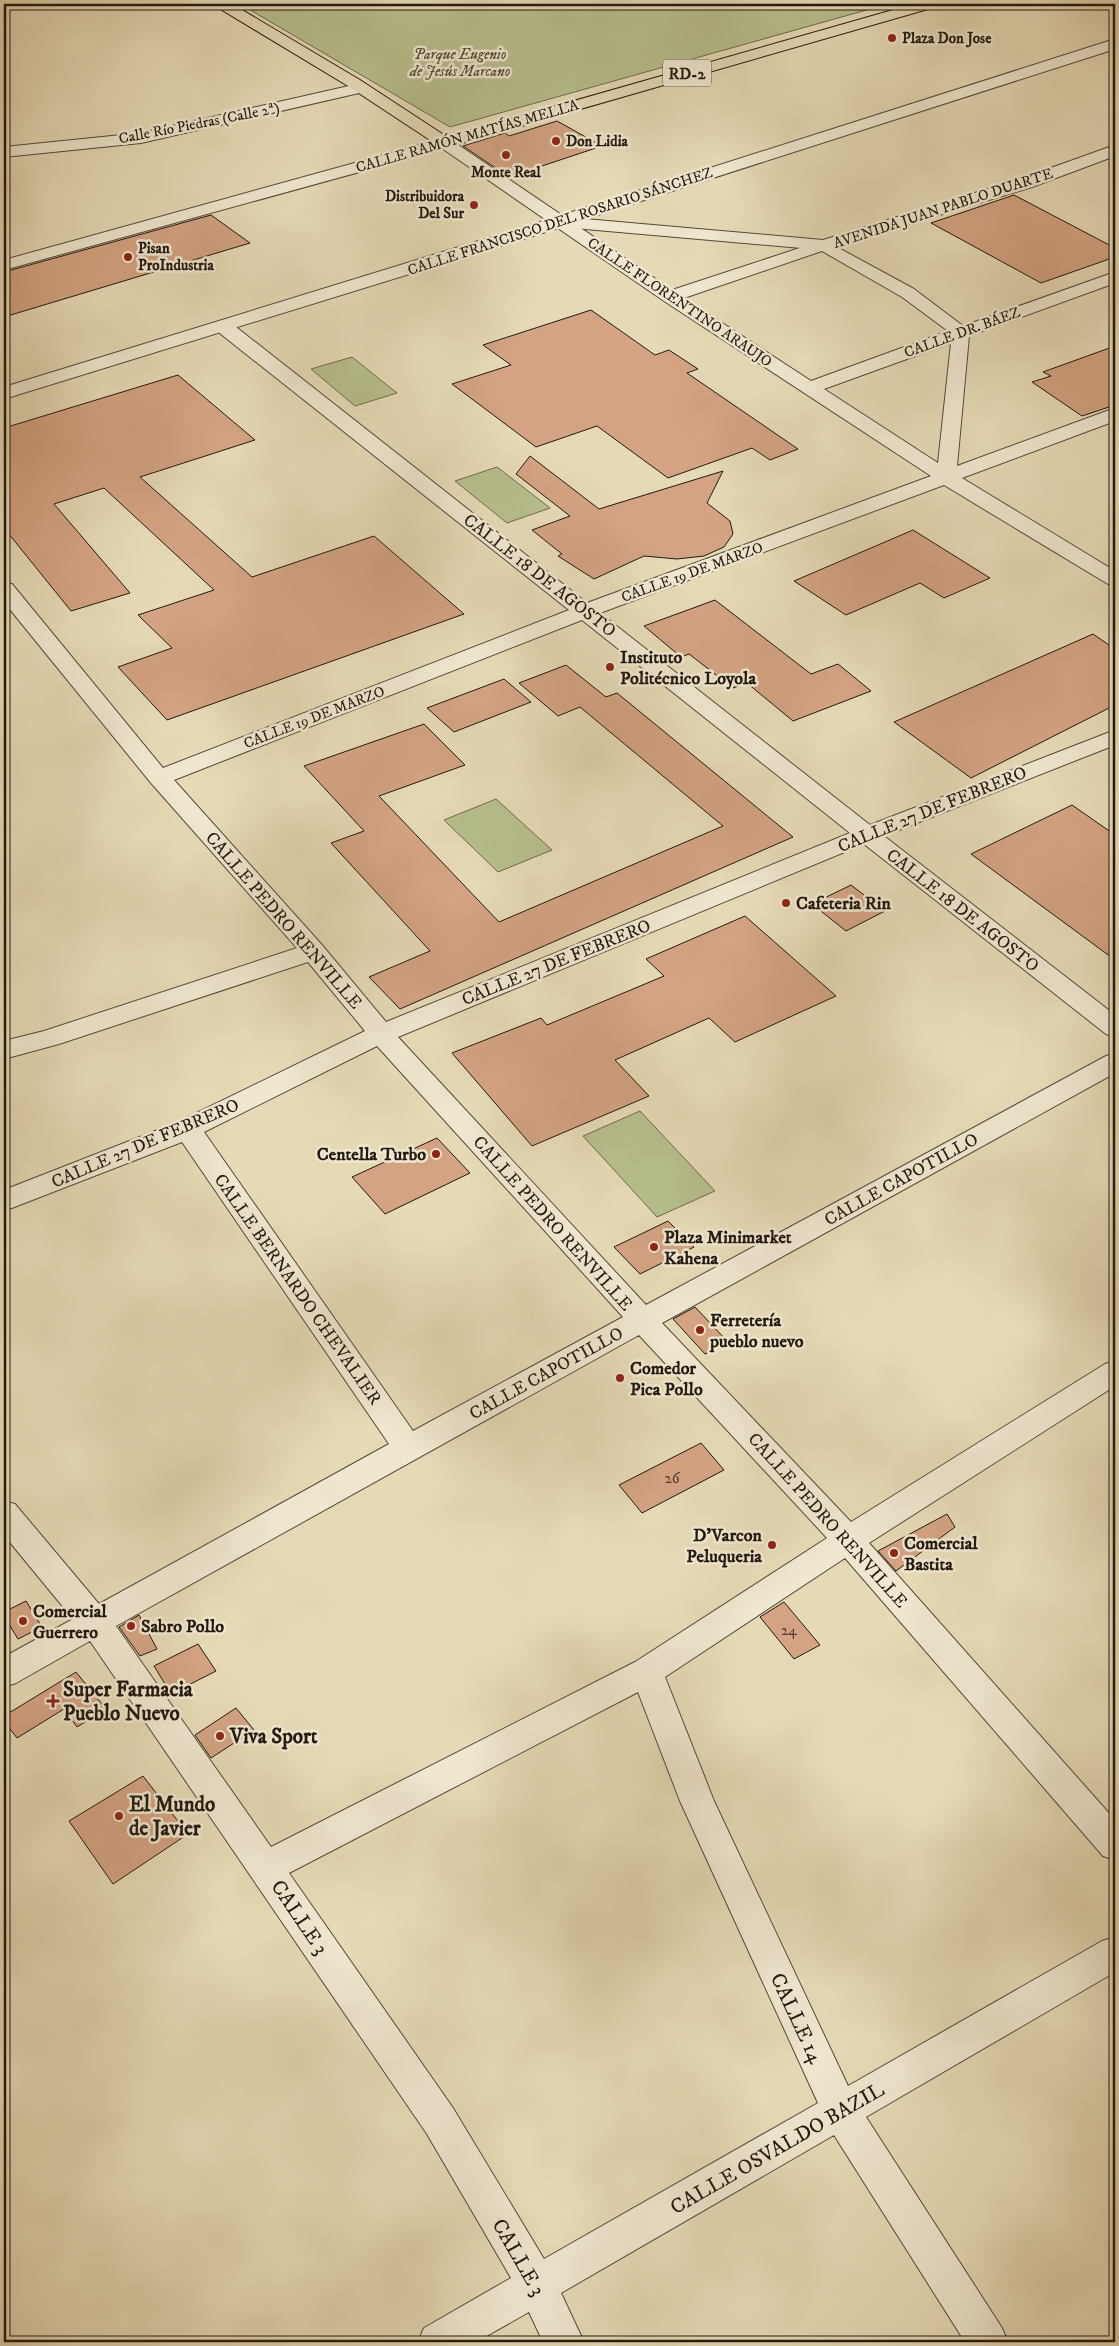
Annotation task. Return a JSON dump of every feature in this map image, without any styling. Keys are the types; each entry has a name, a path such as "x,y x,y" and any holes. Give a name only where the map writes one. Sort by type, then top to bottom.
{"main road":[{"name":"CALLE FLORENTINO ARAUJO","path":"222,4 362,88 445,143"},
{"name":"CALLE RAMÓN MATÍAS MELLA","path":"445,143 928,4"}],"street":[{"name":"CALLE FRANCISCO DEL ROSARIO SÁNCHEZ","path":"4,393 224,327 559,222 1115,44"},
{"name":"Calle Río Piedras (Calle 2ª)","path":"4,152 141,138 362,88"},
{"name":"CALLE FLORENTINO ARAUJO","path":"445,143 670,297 809,388 946,477 1115,580"},
{"name":"CALLE RAMÓN MATÍAS MELLA","path":"4,265 445,143"},
{"name":"AVENIDA JUAN PABLO DUARTE","path":"559,222 824,246 1026,183 1115,150"},
{"path":"670,297 824,246 908,293 960,332 946,477"},
{"name":"CALLE DR. BÁEZ","path":"809,388 1115,277"},
{"name":"CALLE 18 DE AGOSTO","path":"224,327 586,611 865,835 1115,1028"},
{"name":"CALLE 19 DE MARZO","path":"159,778 586,611 1115,414"},
{"name":"CALLE PEDRO RENVILLE","path":"4,590 159,778 313,950 382,1034 642,1321 848,1540 1115,1845"},
{"name":"CALLE 27 DE FEBRERO","path":"4,1201 188,1129 382,1034 865,835 1115,737"},
{"path":"4,1050 50,1038 268,968 313,950"},
{"name":"CALLE CAPOTILLO","path":"4,1672 408,1448 1115,1062"},
{"name":"CALLE BERNARDO CHEVALIER","path":"188,1129 408,1448"},
{"path":"266,1867 647,1672 848,1540 1115,1372"},
{"name":"CALLE 3","path":"4,1513 95,1622 440,2120 537,2285 564,2342"},
{"name":"CALLE 14","path":"647,1672 697,1801 841,2112 988,2342"},
{"name":"CALLE OSVALDO BAZIL","path":"438,2342 841,2112 1115,1952"}],"green space":[{"name":"Parque Eugenio de Jesús Marcano","path":"240,4 888,4 450,127"},
{"path":"352,357 397,393 355,406 311,369"},
{"path":"497,467 550,508 507,523 455,481"},
{"path":"496,799 552,850 498,872 444,820"},
{"path":"640,1111 715,1191 657,1217 583,1136"}],"building":[{"path":"557,121 602,146 509,177 463,146 505,133 509,136"},
{"path":"1014,195 1115,248 1115,257 1041,283 931,223"},
{"name":"Pisan ProIndustria","path":"211,215 250,243 4,317 4,272"},
{"path":"591,310 655,355 669,350 698,369 687,373 798,449 770,460 752,448 668,478 597,426 536,447 452,384 511,365 483,345"},
{"path":"1115,346 1115,405 1082,416 1032,382 1051,376 1043,372"},
{"path":"178,375 255,440 140,477 252,577 374,536 464,614 167,720 118,667 172,648 138,615 214,590 104,488 54,504 130,593 71,611 4,528 4,428"},
{"path":"530,456 599,509 723,471 707,503 730,521 733,534 724,547 704,556 677,559 644,556 594,579 558,556 562,554 532,530 570,516 516,474"},
{"path":"913,530 990,578 944,598 920,583 846,615 794,581"},
{"path":"715,600 811,674 838,664 871,691 793,721 747,683 733,688 689,654 681,657 644,626"},
{"path":"1093,634 1115,649 1115,705 971,778 894,722"},
{"path":"566,665 606,697 617,693 793,837 400,1009 369,977 430,951 331,843 364,831 304,766 424,724 465,765 379,796 499,922 723,826 580,707 558,716 519,683"},
{"path":"504,679 531,702 454,732 427,708"},
{"path":"1072,805 1115,835 1115,960 971,854"},
{"path":"851,885 885,911 846,931 812,904"},
{"path":"745,916 836,996 735,1042 709,1018 615,1060 649,1096 532,1146 452,1053 541,1018 547,1025 664,976 646,959"},
{"path":"437,1138 470,1173 385,1214 352,1177"},
{"name":"Plaza Minimarket Kahena","path":"668,1221 694,1247 640,1274 614,1247"},
{"name":"Ferretería pueblo nuevo","path":"695,1307 728,1342 705,1354 673,1319"},
{"path":"701,1443 724,1470 642,1513 619,1485"},
{"path":"947,1514 955,1527 896,1571 878,1551"},
{"name":"Comercial Guerrero","path":"26,1601 42,1627 18,1639 4,1616 4,1612"},
{"path":"784,1602 820,1645 794,1659 760,1617"},
{"path":"139,1615 157,1649 140,1656 119,1627"},
{"path":"198,1644 216,1671 171,1694 154,1666"},
{"name":"Super Farmacia Pueblo Nuevo","path":"76,1672 106,1709 77,1727 64,1709 17,1738 4,1721 4,1716"},
{"name":"Viva Sport","path":"236,1708 254,1730 211,1758 195,1735"},
{"path":"143,1776 188,1834 113,1884 69,1821"}],"place":[{"name":"Plaza Don Jose","path":"892,38"},
{"name":"Don Lidia","path":"556,141"},
{"name":"Monte Real","path":"506,155"},
{"name":"Distribuidora Del Sur","path":"474,205"},
{"name":"Pisan ProIndustria","path":"128,257"},
{"name":"Instituto Politécnico Loyola","path":"610,667"},
{"name":"Cafeteria Rin","path":"786,903"},
{"name":"Centella Turbo","path":"436,1154"},
{"name":"Plaza Minimarket Kahena","path":"654,1247"},
{"name":"Ferretería pueblo nuevo","path":"700,1330"},
{"name":"Comedor Pica Pollo","path":"620,1378"},
{"name":"D'Varcon Peluqueria","path":"772,1545"},
{"name":"Comercial Bastita","path":"894,1553"},
{"name":"Comercial Guerrero","path":"23,1621"},
{"name":"Sabro Pollo","path":"131,1626"},
{"name":"Super Farmacia Pueblo Nuevo","path":"53,1701"},
{"name":"Viva Sport","path":"220,1736"},
{"name":"El Mundo de Javier","path":"119,1816"}]}
